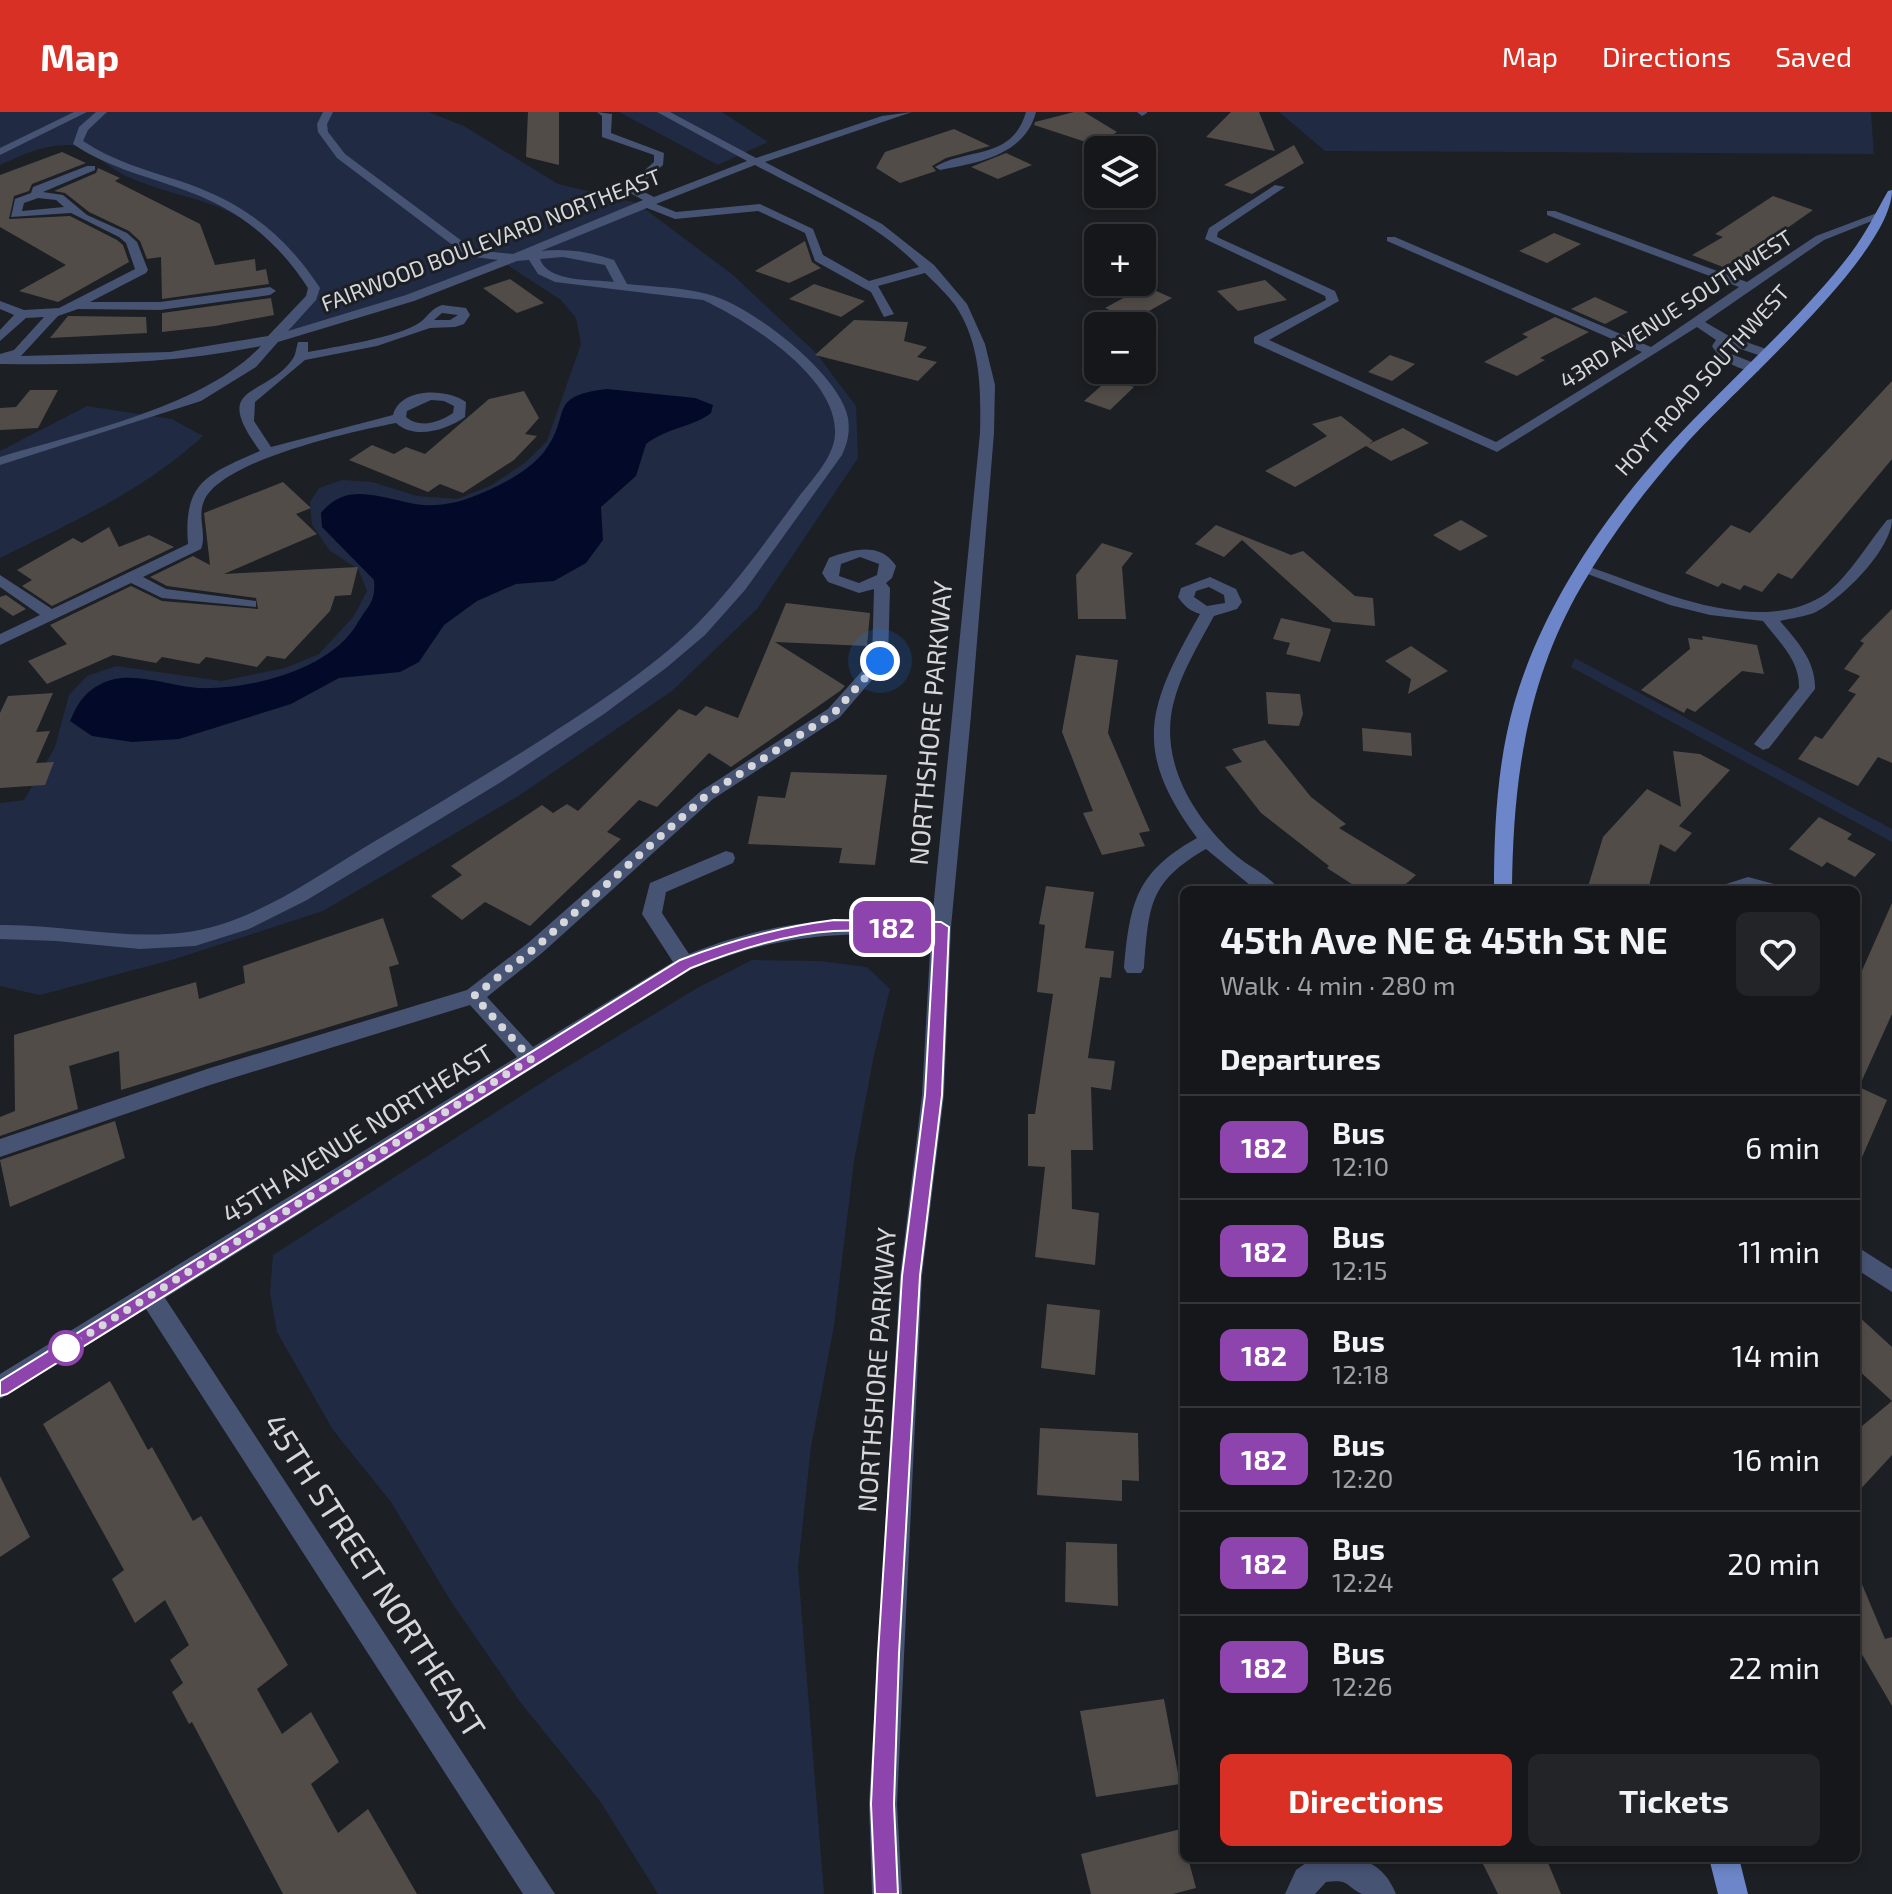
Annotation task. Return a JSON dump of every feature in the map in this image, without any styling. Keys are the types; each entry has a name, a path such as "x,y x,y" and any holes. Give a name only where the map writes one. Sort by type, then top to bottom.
{"main road":[{"name":"HOYT ROAD SOUTHWEST","path":"1503,886 1511,764 1529,681 1561,607 1623,512 1679,442 1754,368 1845,268 1892,193"},
{"path":"1725,1862 1733,1894"}],"street":[{"path":"0,152 82,112"},
{"path":"0,461 196,398 251,364 312,297 314,288 303,269 267,230 243,211 131,170 89,151 77,142 83,129 102,112"},
{"path":"328,112 322,124 323,132 341,156 471,253 509,258 560,252 599,258 610,263 622,286"},
{"path":"602,112 607,114 606,135 659,153 659,163 629,189 675,216 750,207 768,210 809,231 813,236 815,254 876,290 888,314"},
{"name":"NORTHSHORE PARKWAY","path":"662,112 878,226 905,245 961,304 979,344 988,385 987,433 963,715 941,927 933,1095 911,1276 883,1804 887,1894"},
{"name":"FAIRWOOD BOULEVARD NORTHEAST","path":"0,359 145,358 270,340 376,309 754,160 907,112"},
{"path":"940,167 968,160 1018,139 1030,123 1031,112"},
{"path":"859,118 871,123"},
{"path":"37,195 37,189 91,168"},
{"name":"43RD AVENUE SOUTHWEST","path":"1279,187 1213,230 1211,239 1331,294 1333,301 1259,340 1497,448 1652,352 1694,338 1697,322 1820,238 1881,215"},
{"path":"0,305 22,314 53,314 78,306 142,270 131,242 123,235 83,217 74,209 59,197 37,195 19,201 15,215 74,209"},
{"path":"1551,213 1749,287"},
{"path":"1391,239 1652,352"},
{"path":"0,932 33,930 164,941 219,933 248,922 292,901 439,814 597,712 650,674 720,609 828,465 843,434 837,406 787,346 728,306 687,292 559,279 541,272 535,266 534,256"},
{"path":"869,285 930,268"},
{"path":"78,306 160,306 270,291"},
{"path":"0,337 22,314"},
{"path":"0,359 19,353 53,314"},
{"path":"1697,322 1724,339 1767,354"},
{"path":"301,357 328,354 429,324"},
{"path":"269,454 250,430 244,412 247,401 301,357 304,350 299,332"},
{"path":"1694,338 1754,368"},
{"path":"1723,355 1718,346 1724,339"},
{"path":"0,640 196,546 193,508 201,492 214,480 269,454 326,435 399,418"},
{"path":"1585,570 1694,608 1745,617 1792,614 1832,596 1892,523"},
{"path":"130,577 162,593 250,604"},
{"path":"0,580 51,615"},
{"path":"0,1148 210,1077 474,996 535,948 707,795 834,713 880,661 882,588 877,583"},
{"path":"1209,612 1187,652 1164,707 1163,743 1173,784 1207,840 1263,886"},
{"path":"1763,744 1807,689 1809,678 1805,667 1768,617"},
{"path":"1134,968 1139,905 1153,878 1176,856 1207,840"},
{"path":"685,964 652,914 657,888 726,858"},
{"name":"45TH AVENUE NORTHEAST","path":"0,1387 685,964 729,947 793,931 834,926 941,927"},
{"path":"474,996 531,1059"},
{"path":"1860,1259 1892,1282"},
{"name":"45TH STREET NORTHEAST","path":"151,1296 540,1894"},
{"path":"1307,1875 1329,1865 1346,1866 1364,1875 1381,1894"}],"shaded area":[{"path":"0,112 428,112 464,126 558,184 637,203 733,275 816,353 856,406 858,458 757,609 672,691 517,797 323,911 175,959 40,995 0,986 0,803 24,800 55,747 69,695 87,676 116,666 221,681 285,668 319,654 354,616 367,591 358,569 330,551 312,525 310,502 319,488 342,480 372,482 417,496 457,499 490,486 526,462 547,441 581,344 576,318 561,300 501,261 376,309 268,340 309,294 299,273 264,236 228,211 128,177 78,147 61,145 43,148 0,165"},
{"path":"619,112 722,112 768,142 718,165"},
{"path":"1279,112 1871,112 1874,154 1325,151"},
{"path":"607,389 695,398 713,405 711,413 704,418 662,434 646,444 636,476 601,507 603,540 586,563 554,581 516,584 477,601 444,625 419,662 400,672 339,678 291,704 179,739 132,742 92,736 70,721 86,695 95,687 112,680 136,678 198,688 218,688 264,681 328,654 345,640 374,594 374,580 322,527 321,513 332,502 343,496 369,494 435,505 460,501 481,493 511,479 537,460 552,439 567,402 588,392"},
{"path":"87,406 172,419 203,436 132,489 0,558 0,451"},
{"path":"1575,658 1892,829 1892,842 1571,667"},
{"path":"752,960 820,961 867,967 890,989 854,1161 834,1326 811,1447 798,1568 824,1894 658,1894 600,1801 521,1703 452,1603 391,1502 333,1430 277,1332 270,1293 273,1255 552,1076 699,987"}],"building":[{"path":"528,112 559,112 559,165 526,157"},
{"path":"1084,112 1117,132 1110,136 1084,136 1084,141 1034,125 1035,122"},
{"path":"1231,112 1259,112 1275,151 1206,137"},
{"path":"954,129 990,146 946,158 932,166 936,171 900,183 876,168 885,152"},
{"path":"1294,145 1304,163 1252,194 1224,185"},
{"path":"62,152 86,163 32,184 29,191 14,196 9,219 70,216 117,240 123,245 129,262 58,302 19,291 66,265 0,227 0,175"},
{"path":"1006,153 1032,165 998,179 971,167"},
{"path":"98,168 120,178 115,181 200,224 215,265 255,259 256,271 266,269 269,284 162,299 161,257 147,259 140,241 129,231 89,212 65,193 54,191 96,173"},
{"path":"1773,196 1813,210 1757,249 1723,267 1692,255 1723,237 1715,234"},
{"path":"1554,233 1581,244 1547,263 1519,251"},
{"path":"805,241 812,262 821,268 789,283 755,271"},
{"path":"510,279 544,303 517,313 483,288"},
{"path":"1265,280 1287,300 1238,311 1217,291"},
{"path":"814,284 865,301 841,317 789,299"},
{"path":"1156,291 1172,298 1147,312 1114,312 1105,308 1127,296 1156,296"},
{"path":"1595,297 1628,312 1605,324 1571,309"},
{"path":"271,298 274,315 162,332 162,313"},
{"path":"68,316 146,317 147,333 50,338"},
{"path":"1555,317 1589,332 1540,358 1545,360 1517,376 1484,362 1528,337 1522,334"},
{"path":"854,320 908,322 904,341 927,347 917,357 937,362 918,381 815,355"},
{"path":"1390,355 1415,364 1392,381 1368,372"},
{"path":"1892,381 1892,459 1792,579 1778,573 1762,592 1744,585 1740,590 1722,583 1718,587 1685,573 1731,525 1750,533"},
{"path":"1103,384 1134,387 1110,410 1084,401"},
{"path":"30,390 58,390 38,428 0,430 0,408 16,407"},
{"path":"524,391 539,418 525,434 537,436 514,460 463,493 440,484 428,492 349,460 372,445 394,454 406,447 425,454 489,399"},
{"path":"1341,416 1373,441 1369,444 1403,428 1429,443 1391,461 1366,446 1295,487 1265,471 1327,436 1312,424"},
{"path":"283,482 311,508 296,514 317,534 224,574 358,567 351,595 335,596 330,611 285,659 267,656 257,667 206,657 199,664 162,657 156,663 113,655 47,684 28,661 67,644 50,625 131,586 162,601 258,609 256,598 167,586 150,577 193,556 210,565 204,513"},
{"path":"1461,520 1488,536 1460,551 1433,535"},
{"path":"1216,525 1291,555 1303,551 1355,596 1373,598 1375,626 1333,622 1242,540 1224,557 1195,544"},
{"path":"109,527 119,547 149,535 174,547 52,606 22,586 32,580 17,570 73,538 82,543"},
{"path":"1102,543 1133,553 1122,567 1126,619 1078,619 1076,575"},
{"path":"6,595 26,609 13,616 0,607 0,597"},
{"path":"786,603 870,613 867,646 775,642 845,686 840,691 731,767 709,753 657,807 639,800 607,832 621,839 530,926 485,902 462,920 431,896 462,875 451,866 542,805 553,813 567,804 578,811 679,709 696,716 706,706 738,718"},
{"path":"1892,609 1892,763 1878,757 1858,786 1798,759 1815,736 1822,739 1856,694 1848,691 1860,676 1844,669 1864,643 1860,641"},
{"path":"1281,618 1331,629 1320,662 1286,654 1290,643 1273,639"},
{"path":"1702,636 1757,645 1764,674 1742,671 1695,712 1687,708 1684,713 1641,690 1690,649 1688,638 1703,640"},
{"path":"1411,646 1448,671 1408,694 1411,679 1385,661"},
{"path":"1076,655 1118,660 1108,733 1150,831 1139,833 1145,846 1102,855 1083,813 1093,811 1062,732"},
{"path":"1266,692 1300,694 1303,714 1299,726 1268,724"},
{"path":"53,693 36,732 50,731 36,763 54,762 45,785 0,788 0,713 8,696"},
{"path":"1362,728 1411,733 1412,756 1363,751"},
{"path":"1265,740 1311,797 1346,824 1339,828 1416,875 1404,886 1355,886 1327,868 1329,866 1261,813 1225,767 1242,762 1232,749"},
{"path":"1673,751 1700,754 1730,770 1679,826 1692,833 1675,852 1660,844 1649,886 1588,886 1603,837 1647,789 1681,807"},
{"path":"791,772 887,775 875,865 839,863 842,848 748,844 758,796 785,798"},
{"path":"1819,817 1852,834 1847,839 1876,854 1855,877 1827,862 1822,867 1789,849"},
{"path":"1046,886 1094,892 1085,948 1114,951 1111,978 1100,977 1088,1058 1115,1061 1111,1090 1091,1087 1093,1150 1071,1150 1072,1209 1099,1213 1095,1265 1035,1257 1045,1167 1028,1166 1028,1114 1035,1114 1053,994 1037,992 1045,925 1039,924"},
{"path":"1892,903 1892,1014 1860,1085 1860,975"},
{"path":"383,918 399,964 389,967 398,1006 121,1090 119,1051 69,1066 78,1109 0,1136 0,1117 15,1111 14,1035 196,982 199,999 245,983 243,966"},
{"path":"1860,1087 1887,1100 1860,1162"},
{"path":"115,1121 125,1158 10,1207 0,1160"},
{"path":"1047,1304 1100,1310 1095,1375 1041,1368"},
{"path":"1860,1318 1892,1347 1892,1401 1860,1372"},
{"path":"110,1381 148,1450 152,1447 193,1521 201,1516 288,1665 257,1689 282,1734 311,1712 339,1762 311,1784 338,1833 368,1809 417,1894 283,1894 192,1722 189,1724 172,1692 183,1683 170,1660 189,1645 165,1600 135,1623 112,1579 124,1570 43,1424"},
{"path":"1892,1401 1892,1455 1860,1490 1860,1428"},
{"path":"1040,1428 1138,1433 1139,1481 1122,1480 1122,1501 1037,1495"},
{"path":"0,1476 30,1537 0,1557"},
{"path":"1066,1542 1117,1544 1118,1606 1065,1602"},
{"path":"1860,1580 1885,1639 1892,1637 1892,1706 1860,1651"},
{"path":"1164,1699 1180,1784 1096,1797 1080,1711"},
{"path":"1180,1829 1180,1862 1189,1862 1196,1888 1173,1894 1091,1894 1081,1854"},
{"path":"1482,1862 1548,1862 1561,1894 1498,1894"}],"bus line":[{"name":"182","path":"0,1387 685,964 755,939 793,931 834,926 941,927 933,1095 911,1276 889,1654 883,1804 887,1894"}],"route":[{"path":"66,1348 531,1059 474,996 535,948 707,795 834,713 880,661"}]}
